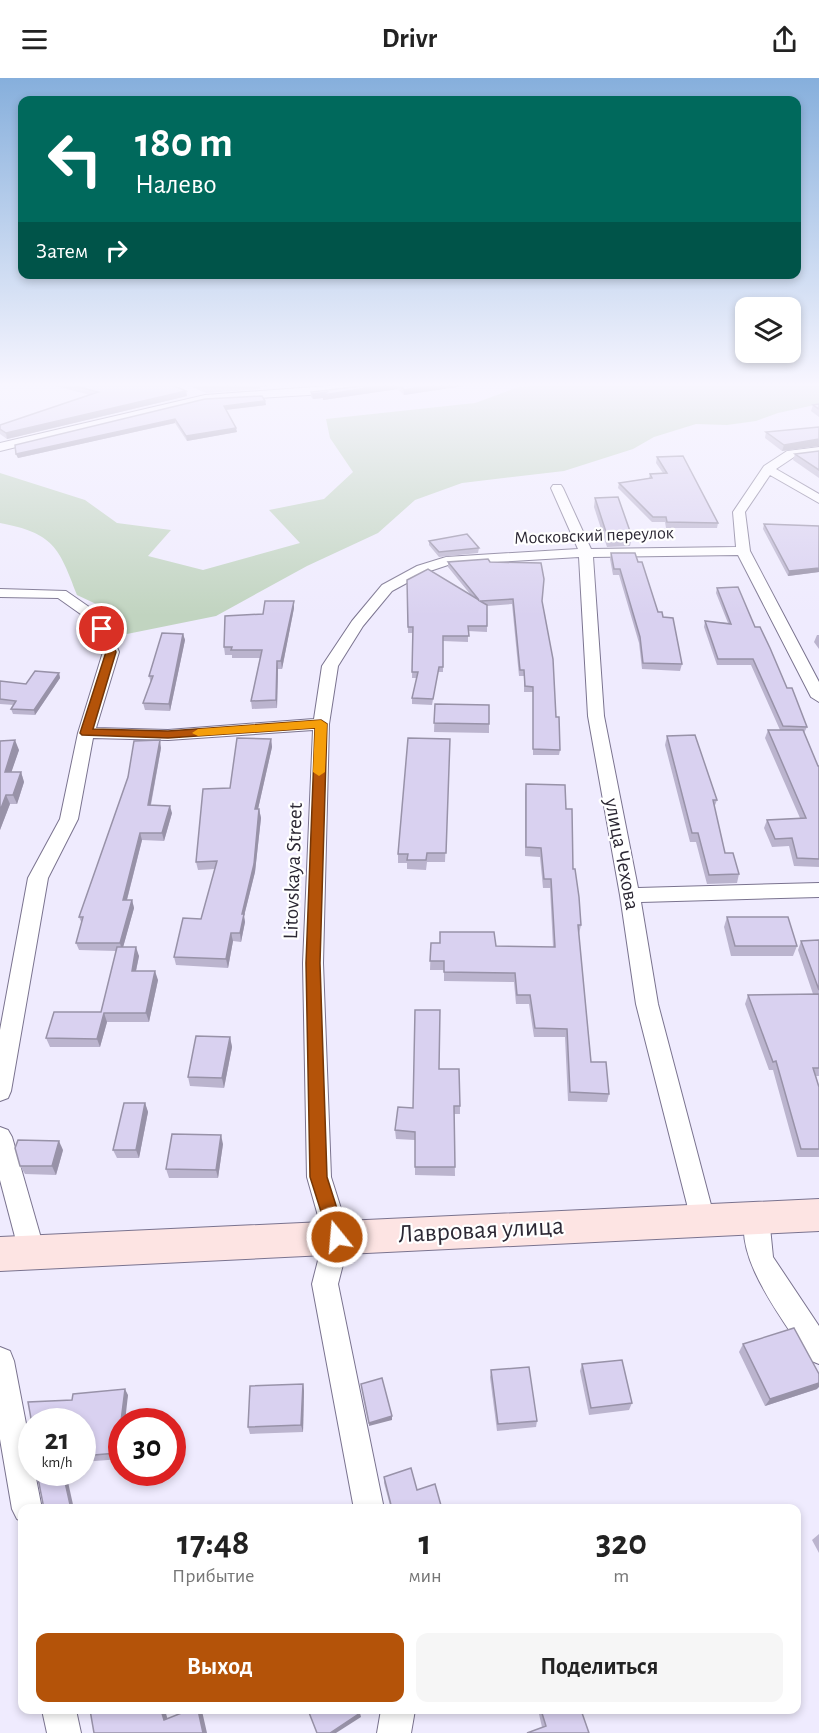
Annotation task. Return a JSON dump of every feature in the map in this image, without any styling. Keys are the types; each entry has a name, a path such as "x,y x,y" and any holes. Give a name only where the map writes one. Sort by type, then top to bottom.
{"street":[{"path":"780,461 768,469 739,512 743,551 819,697"},
{"path":"768,469 819,499"},
{"name":"улица Чехова","path":"557,488 586,553 596,716 630,895 646,1004 704,1220"},
{"name":"Московский переулок","path":"446,561 586,553 743,551"},
{"name":"Litovskaya Street","path":"337,1237 319,1177 313,963 321,724 330,666 357,624 387,588 422,569 446,561"},
{"path":"0,593 61,594 87,612 102,629 111,652 86,733 69,819 38,878 0,1091"},
{"path":"86,733 168,735 321,724"},
{"path":"630,895 819,890"},
{"path":"0,1137 16,1253"},
{"name":"Лавровая улица","path":"16,1253 819,1215"},
{"path":"757,1217 761,1261 819,1350"},
{"path":"337,1237 325,1284 368,1504"},
{"path":"0,1361 26,1504"},
{"path":"60,1714 64,1733"},
{"path":"394,1733 397,1714"}],"green space":[{"path":"346,461 595,461 564,471 462,483 415,500 378,533 307,566 216,616 122,635 109,610 77,595 65,565 52,545 32,532 0,523 0,473 85,500 117,523 171,530 148,556 203,570 300,543 269,510 324,499 353,472"}],"building":[{"path":"660,461 686,461 718,523 667,522 666,517 653,517 619,483 652,478 650,474 667,473"},
{"path":"806,461 819,461 819,470"},
{"path":"618,497 632,537 609,537 595,498"},
{"path":"764,524 819,526 819,568 789,571"},
{"path":"467,534 479,548 439,552 429,541"},
{"path":"611,553 635,553 638,562 642,562 658,612 662,612 663,617 673,618 682,664 643,663 640,637 620,569 614,569"},
{"path":"488,559 490,562 541,563 544,579 542,601 553,659 560,750 533,749 533,687 525,686 524,670 520,670 513,599 480,601 487,605 487,626 468,626 469,636 443,636 443,667 439,667 433,699 412,698 418,672 412,672 413,627 408,627 407,580 428,569 479,600 448,562"},
{"path":"738,587 755,627 760,627 787,688 792,688 807,727 783,726 753,659 718,659 705,621 731,624 717,588"},
{"path":"265,601 294,601 281,661 277,661 276,700 251,701 262,650 231,650 232,647 224,647 225,616 263,614"},
{"path":"162,633 183,634 169,704 143,703 153,676 149,676"},
{"path":"35,671 59,673 34,710 11,709 16,701 0,699 0,681 26,684"},
{"path":"435,704 489,705 489,724 434,723"},
{"path":"768,730 803,730 819,766 819,859 797,858 792,838 775,839 767,820 806,818"},
{"path":"695,735 717,800 713,800 725,853 733,853 739,874 709,875 698,833 692,833 667,736"},
{"path":"237,738 271,739 255,809 259,809 254,864 242,914 244,914 240,933 231,933 226,959 174,957 183,918 201,919 217,861 196,862 203,789 230,788"},
{"path":"408,738 450,739 446,853 427,853 426,860 407,860 408,854 398,854"},
{"path":"15,740 5,772 21,772 13,795 6,795 0,811 0,741"},
{"path":"160,740 148,805 170,806 162,833 140,833 123,900 132,900 120,943 76,943 83,917 79,917 128,777 134,741"},
{"path":"526,784 565,785 566,809 572,809 573,869 575,869 579,897 581,925 578,925 591,1062 606,1062 609,1094 570,1092 567,1029 535,1028 530,995 517,995 515,973 444,972 444,961 430,961 431,943 440,943 440,932 494,932 496,946 555,947 551,879 544,879 541,848 526,847"},
{"path":"727,917 788,917 797,946 735,946"},
{"path":"819,940 819,990 801,941"},
{"path":"117,947 136,947 132,971 155,971 146,1013 104,1013 97,1039 46,1038 54,1012 101,1012"},
{"path":"819,994 819,1068 813,1068 819,1087 819,1149 801,1149 776,1061 773,1062 748,995"},
{"path":"415,1010 440,1010 439,1069 459,1069 460,1106 454,1106 455,1167 415,1167 415,1132 395,1130 398,1107 413,1108"},
{"path":"196,1036 230,1037 222,1078 188,1077"},
{"path":"124,1103 145,1103 136,1150 113,1150"},
{"path":"172,1134 221,1135 216,1170 166,1169"},
{"path":"18,1140 59,1141 52,1166 20,1166 15,1148"},
{"path":"794,1328 819,1374 819,1383 770,1399 743,1344"},
{"path":"622,1360 632,1403 591,1408 582,1364"},
{"path":"529,1367 537,1421 498,1424 491,1370"},
{"path":"382,1378 392,1416 369,1423 361,1384"},
{"path":"303,1384 301,1425 248,1427 250,1386"},
{"path":"125,1389 123,1408 108,1408 108,1454 96,1455 96,1408 29,1408 28,1402 72,1400 73,1394"},
{"path":"411,1468 417,1490 435,1484 441,1504 391,1504 384,1477"},
{"path":"40,1486 66,1486 70,1504 43,1504"},
{"path":"91,1714 162,1714 164,1720 179,1714 199,1714 203,1733 94,1733"},
{"path":"310,1714 358,1714 330,1733 317,1733"},
{"path":"542,1714 582,1714 589,1733 527,1733 546,1726"}],"slow traffic":[{"path":"198,733 321,724 319,772"}],"route":[{"path":"102,629 111,652 86,733 168,735 321,724 313,963 319,1177 337,1237"}]}
